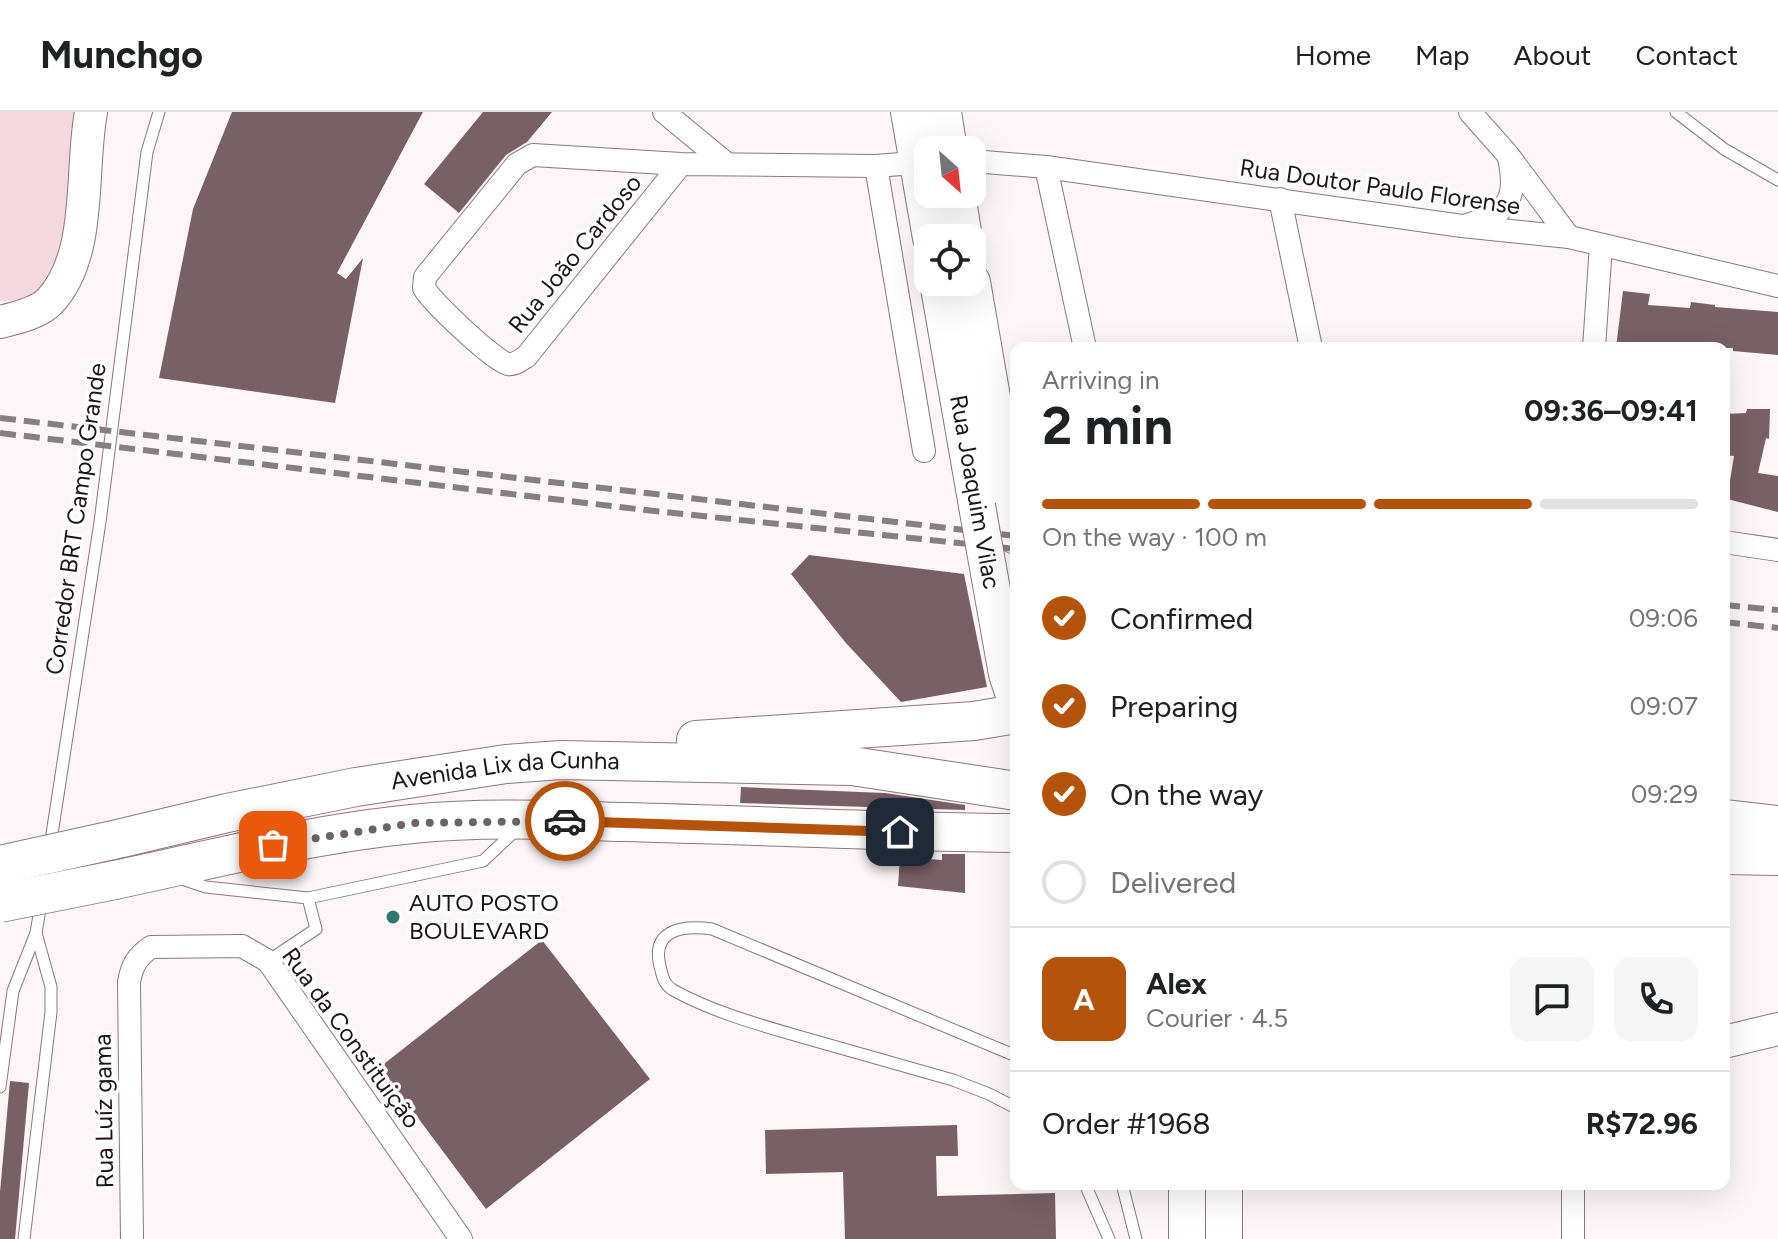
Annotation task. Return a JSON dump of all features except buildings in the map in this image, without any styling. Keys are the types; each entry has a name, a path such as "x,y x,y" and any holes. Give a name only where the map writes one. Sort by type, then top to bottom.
{"highway":[{"path":"561,760 677,741 974,721 1010,715"},
{"name":"Avenida Lix da Cunha","path":"0,865 356,787 506,764 561,760 852,766 1010,790"},
{"name":"Avenida Lix da Cunha","path":"0,903 316,836 414,823 526,820 1010,833"},
{"path":"1730,820 1778,825"},
{"path":"1730,855 1778,856"}],"main road":[{"path":"0,322 21,317 49,303 66,278 78,248 86,138 91,112"},
{"path":"909,112 921,136"},
{"path":"937,136 943,112"},
{"name":"Rua Joaquim Vilac","path":"942,296 1001,515"},
{"name":"Rua Joaquim Vilac","path":"974,296 1001,515 997,618 1010,683"},
{"path":"1730,1041 1778,1029"},
{"path":"1187,1190 1187,1239"},
{"path":"1224,1190 1224,1239"}],"street":[{"path":"664,112 727,164"},
{"path":"1470,112 1508,155 1569,237"},
{"name":"Rua João Cardoso","path":"681,164 526,357 516,363 502,361 439,308 424,288 425,277 524,158 545,155 681,164 876,166 914,161"},
{"path":"1462,226 1496,214 1511,196 1514,187 1508,155"},
{"name":"Rua Doutor Paulo Florense","path":"986,162 1046,167 1462,226 1569,237 1778,286"},
{"path":"876,166 924,451"},
{"path":"1046,167 1084,342"},
{"path":"1280,199 1310,342"},
{"path":"1594,342 1601,245"},
{"path":"1730,543 1778,550"},
{"name":"Rua da Constituição","path":"129,982 134,961 151,947 242,946 268,961 461,1239"},
{"name":"Rua Luíz gama","path":"129,982 132,1239"},
{"path":"1573,1190 1573,1239"}],"lane":[{"name":"Corredor BRT Campo Grande","path":"46,870 100,522 147,152 159,112"},
{"path":"1677,113 1724,149 1778,180"},
{"path":"156,871 206,887 308,898 483,861 526,820"},
{"path":"0,1087 13,991 36,933 44,886"},
{"path":"268,961 316,929 308,898"},
{"path":"1010,1053 712,929 685,927 664,937 657,949 663,977 669,988 721,1013 953,1080 1010,1105"},
{"path":"24,1239 51,1012 51,987 36,933"},
{"path":"1088,1190 1109,1239"},
{"path":"1124,1190 1136,1239"}],"shaded area":[{"path":"0,112 75,112 58,263 53,274 36,291 8,301 0,301"}],"railway":[{"path":"0,418 1010,535"},
{"path":"0,433 645,510 1010,548"},
{"path":"1730,606 1778,610"},
{"path":"1730,623 1778,628"}],"way so far":[{"path":"273,845 302,838 414,823 565,821"}],"place":[{"name":"AUTO POSTO BOULEVARD","path":"393,917"}],"route":[{"path":"565,821 900,832"}]}
